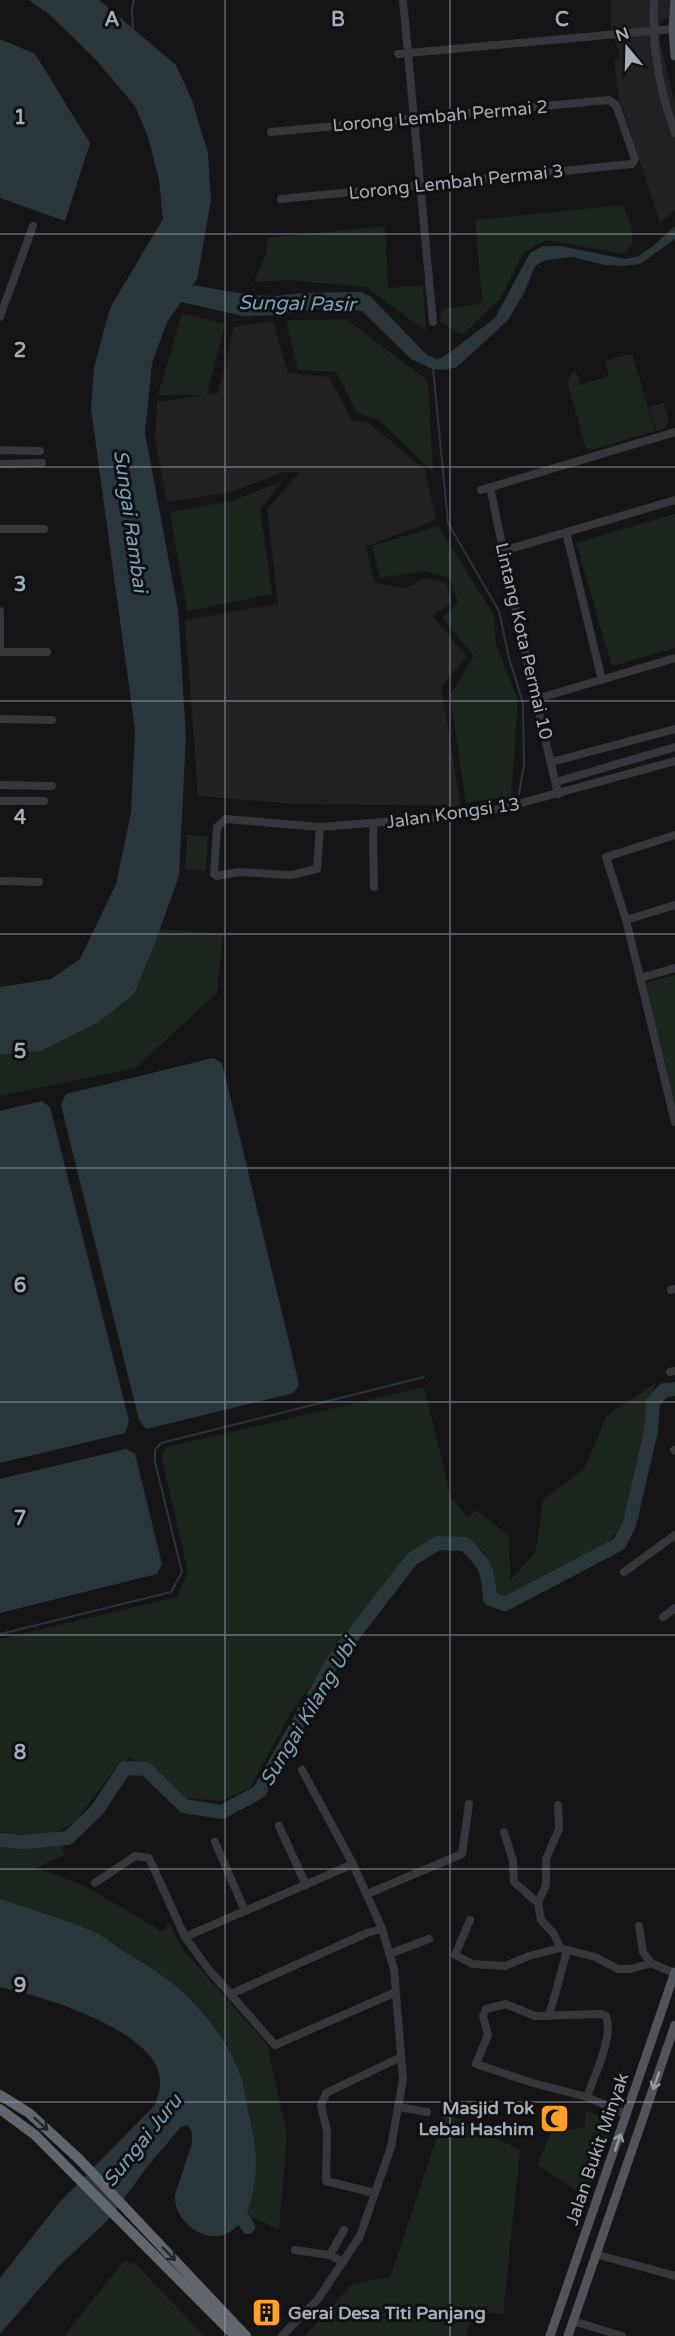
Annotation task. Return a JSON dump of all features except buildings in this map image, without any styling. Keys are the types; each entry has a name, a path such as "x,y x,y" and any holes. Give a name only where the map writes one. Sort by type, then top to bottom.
{"highway":[{"path":"0,2095 29,2113 79,2158 246,2336"},
{"path":"0,2109 25,2126 235,2336"}],"main road":[{"path":"675,0 673,29 675,57"},
{"name":"Jalan Bukit Minyak","path":"550,2336 675,1972"},
{"name":"Jalan Bukit Minyak","path":"568,2336 675,2025"},
{"path":"580,2249 583,2255 595,2254"},
{"path":"573,2270 582,2267 589,2272"}],"street":[{"path":"403,0 433,322"},
{"path":"654,0 653,30 662,94 675,133"},
{"path":"398,54 673,29"},
{"name":"Lorong Lembah Permai 2","path":"271,132 609,100 616,105 635,159 632,164"},
{"name":"Lorong Lembah Permai 3","path":"280,199 632,164"},
{"path":"0,317 33,226"},
{"path":"481,490 675,432"},
{"path":"0,450 40,451"},
{"path":"0,464 42,464"},
{"name":"Lintang Kota Permai 10","path":"490,487 558,794"},
{"path":"503,551 675,500"},
{"path":"0,530 44,529"},
{"path":"566,532 602,680"},
{"path":"0,611 0,652 47,652"},
{"path":"536,699 675,658"},
{"path":"0,719 52,720"},
{"path":"551,762 675,729"},
{"path":"556,782 675,748"},
{"name":"Jalan Kongsi 13","path":"320,827 317,869 291,875 238,872 217,876 214,874 217,828 226,819 320,827 449,817 499,809 675,760"},
{"path":"0,785 52,786"},
{"path":"0,801 44,801"},
{"path":"373,824 374,887"},
{"path":"675,835 606,857 626,920 675,1122"},
{"path":"0,881 39,882"},
{"path":"626,920 675,905"},
{"path":"640,978 675,968"},
{"path":"624,1572 675,1535"},
{"path":"663,1617 675,1608"},
{"path":"282,2336 318,2299 360,2236 391,2147 403,2079 394,1969 382,1929 353,1864 302,1770"},
{"path":"367,1894 462,1854 469,1804"},
{"path":"549,2016 563,1950 549,1927 541,1920 538,1903 546,1885 546,1860 559,1829 558,1805"},
{"path":"279,1826 306,1885"},
{"path":"504,1832 513,1861 514,1882 538,1903"},
{"path":"215,1842 245,1911"},
{"path":"95,1883 135,1856 149,1858 185,1937 209,1970 275,2045 396,1992"},
{"path":"185,1937 353,1864"},
{"path":"470,1920 455,1955 473,1964 505,1966 530,1956 563,1950 595,1957 618,1969 631,1969 651,1963"},
{"path":"639,1926 643,1952 651,1963 675,1972"},
{"path":"231,1994 367,1933 382,1929"},
{"path":"389,1954 429,1939"},
{"path":"587,2097 603,2054 609,2022 606,2016 601,2014 536,2016 506,2004 486,2009 483,2016 488,2035 476,2064 533,2083 587,2097 626,2114"},
{"path":"375,2193 326,2181 327,2130 321,2106 326,2093 401,2057"},
{"path":"398,2107 427,2112"},
{"path":"330,2255 344,2230"},
{"path":"295,2250 330,2255 343,2262"},
{"path":"595,2254 675,2276"},
{"path":"573,2321 622,2336"}],"shaded area":[{"path":"611,0 675,0 675,17 660,20 660,41 675,105 675,210 660,223 618,94 614,60 620,59 611,25"},
{"path":"622,205 631,224 633,243 624,254 547,240 524,252 500,299 462,335 440,322 442,309 480,304 482,298 475,220"},
{"path":"385,226 388,288 423,285 426,331 366,287 289,280 254,282 266,253 268,238"},
{"path":"182,313 225,324 207,395 158,395"},
{"path":"286,320 347,320 428,381 433,472 379,420 357,413 336,372 298,370"},
{"path":"273,321 288,373 329,377 352,420 369,423 425,470 436,520 366,546 375,583 406,588 426,578 446,583 452,602 432,616 467,656 441,687 461,806 295,804 198,796 185,620 278,604 267,509 300,472 283,472 232,492 167,502 155,440 157,402 218,393 234,327"},
{"path":"629,354 633,357 655,431 591,450 586,448 567,382 572,373 576,372 580,385 609,376 605,361"},
{"path":"664,403 669,419 665,428 656,431 649,407"},
{"path":"283,481 260,509 272,594 187,611 170,512 232,501"},
{"path":"675,514 675,648 612,666 576,543"},
{"path":"438,526 494,615 496,645 518,700 511,796 466,803 450,695 474,656 442,618 458,603 450,578 423,571 380,578 372,546"},
{"path":"187,835 208,836 206,871 185,869"},
{"path":"160,929 223,934 217,993 135,1068 0,1096 0,1055 41,1051 99,1022 134,994"},
{"path":"675,975 675,1104 645,983"},
{"path":"656,1382 647,1406 646,1423 621,1526 609,1541 507,1597 498,1597 494,1593 492,1571 484,1552 463,1538 443,1537 424,1547 401,1565 366,1617 331,1656 291,1713 250,1788 221,1801 186,1798 150,1765 129,1758 115,1769 75,1822 53,1834 25,1835 0,1832 0,1639 177,1597 188,1572 161,1455 167,1447 424,1387 451,1498 468,1517 477,1510 509,1536 510,1581 536,1551 543,1500 584,1469 606,1417"},
{"path":"62,1843 64,1855 36,1868 83,1885 163,1932 169,1922 183,1950 267,2044 287,2135 279,2229 246,2215 254,2191 255,2144 205,2016 157,1971 97,1934 49,1914 0,1899 0,1846"},
{"path":"585,2111 604,2117 609,2139 586,2197 537,2165 551,2132 585,2127"},
{"path":"445,2113 520,2150 503,2314 474,2311 466,2336 305,2336 352,2284 390,2277"},
{"path":"124,2261 136,2264 204,2336 64,2336"}],"water":[{"path":"29,0 99,0 176,65 192,100 208,153 211,200 197,280 192,285 250,295 361,292 370,296 427,355 437,359 445,356 495,318 530,253 543,246 561,246 625,259 639,256 675,226 675,239 640,264 605,265 572,257 546,260 535,266 524,293 508,320 457,367 444,370 432,369 411,359 362,311 332,307 276,315 243,316 181,302 167,322 152,363 145,433 178,610 186,736 179,876 134,994 99,1022 41,1051 0,1055 0,987 51,979 80,959 116,884 131,813 135,730 91,409 94,368 110,308 163,219 159,180 148,137 135,106 96,60 50,15"},
{"path":"0,39 35,54 90,143 65,221 0,198"},
{"path":"213,1058 222,1063 299,1384 294,1393 146,1429 139,1420 61,1105 66,1094"},
{"path":"42,1101 50,1107 129,1421 125,1433 0,1463 0,1111"},
{"path":"126,1449 135,1454 162,1564 157,1574 0,1613 0,1479"},
{"name":"Sungai Juru","path":"0,1899 60,1918 98,1934 170,1981 196,2005 208,2019 236,2064 244,2088 256,2156 254,2187 245,2216 231,2231 221,2235 202,2234 185,2222 176,2204 175,2195 192,2143 192,2132 188,2125 181,2127 147,2167 108,2220 58,2267 0,2334 0,2278 58,2204 155,2105 160,2078 153,2060 138,2044 118,2030 67,2007 0,1987"}],"waterway":[{"path":"133,30 134,0"},
{"path":"433,368 448,523 499,611 509,658 523,703 524,765 519,794"},
{"path":"0,1634 171,1592 182,1572 155,1462 155,1450 161,1443 424,1377"},
{"name":"Sungai Kilang Ubi","path":"0,1840 23,1842 68,1838 97,1810 125,1768 146,1769 184,1806 222,1812 259,1792 334,1660 412,1559 438,1543 465,1544 485,1568 490,1599 505,1604 619,1544 629,1525 651,1431 653,1402 664,1390 675,1389"},
{"path":"234,2204 248,2227"}],"place":[{"name":"Masjid Tok Lebai Hashim","path":"555,2118"},
{"name":"Gerai Desa Titi Panjang","path":"267,2313"}],"water label":[{"name":"Sungai Pasir","path":"297,303"},
{"name":"Sungai Rambai","path":"131,521"}]}
